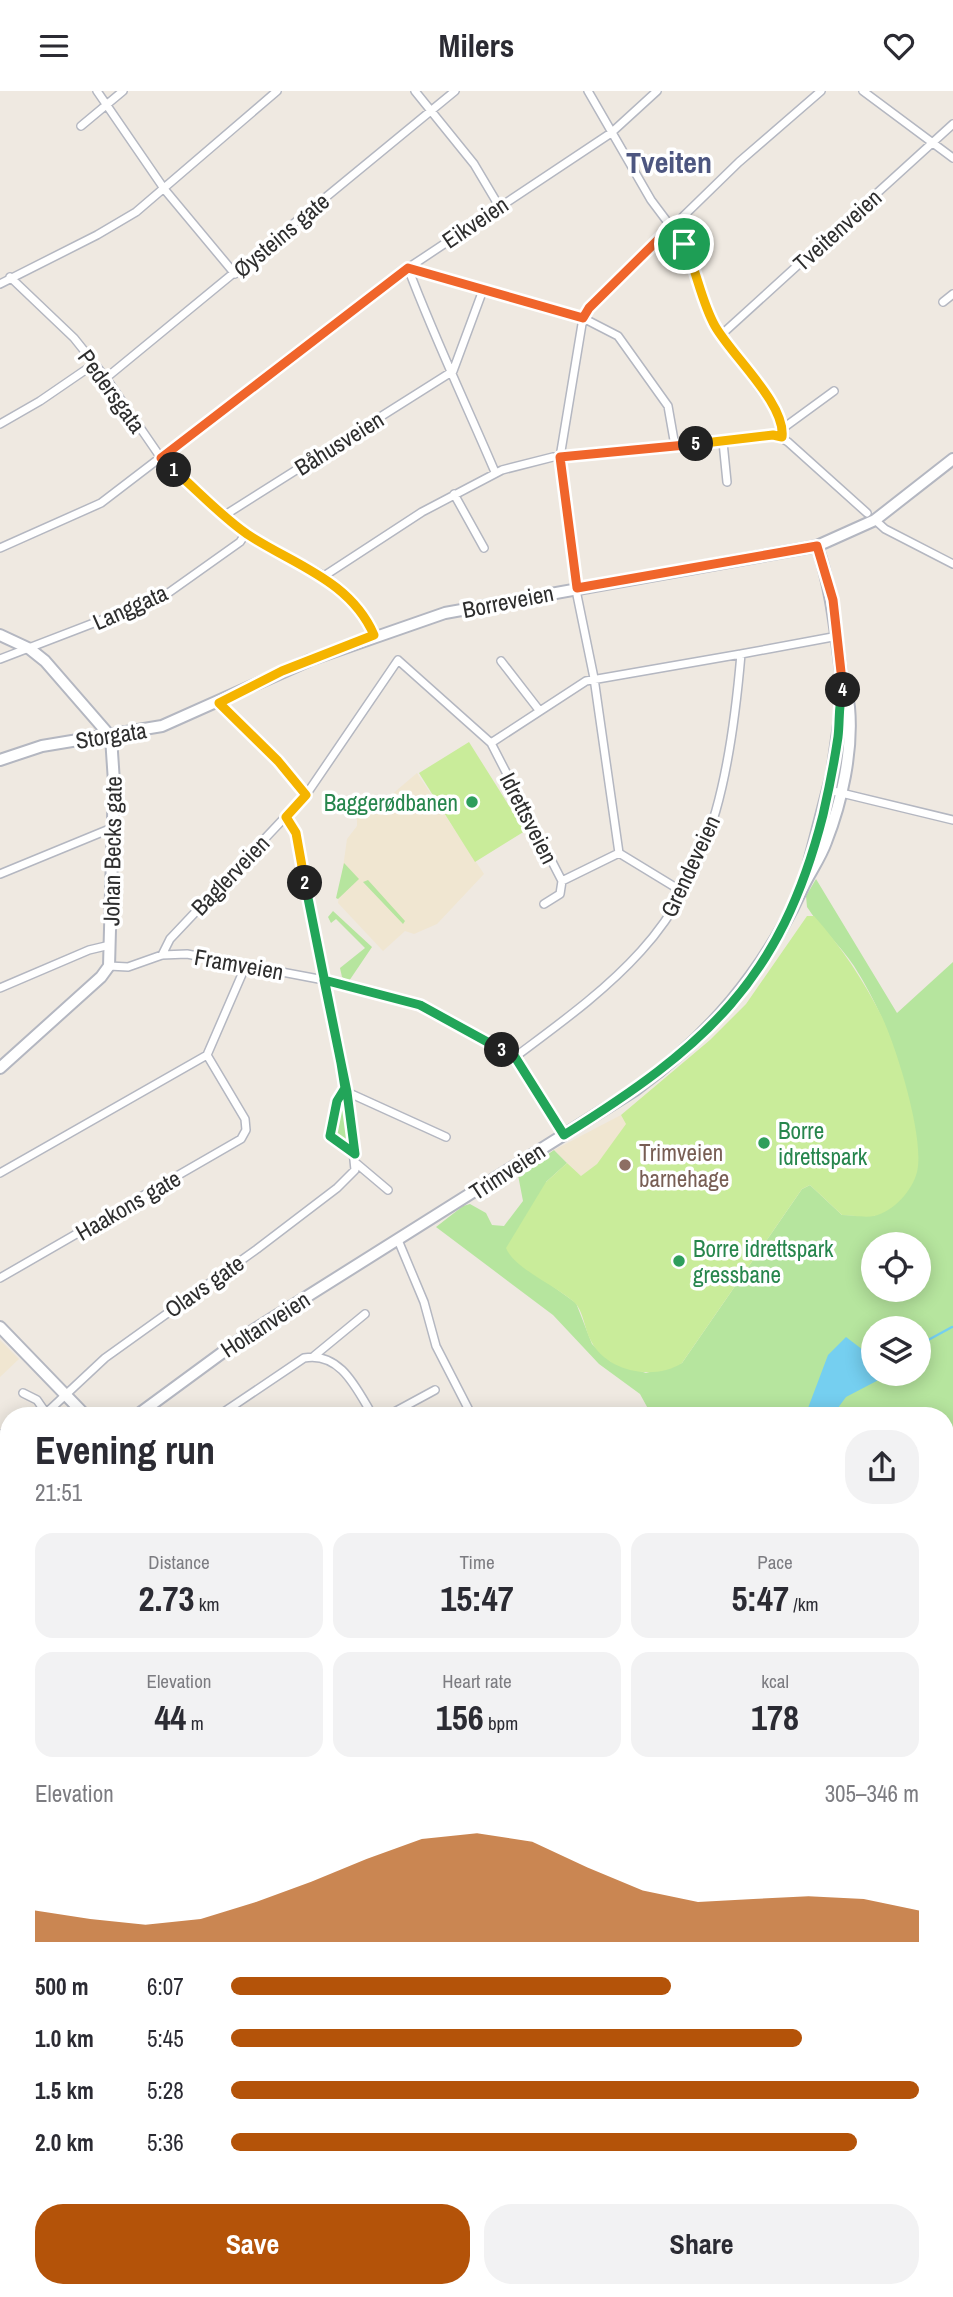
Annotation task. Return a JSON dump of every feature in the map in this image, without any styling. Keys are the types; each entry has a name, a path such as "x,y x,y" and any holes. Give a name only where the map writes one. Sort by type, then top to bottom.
{"main road":[{"name":"Borreveien","path":"219,703 282,671 374,635 481,604 817,546 871,517 953,459"},
{"name":"Trimveien","path":"398,1240 665,1069 716,1021 764,961 827,841 841,793 850,726 830,589 817,546"},
{"path":"0,635 30,649 45,661 111,737"},
{"name":"Trimveien","path":"804,884 829,790 844,689"},
{"name":"Storgata","path":"0,760 42,746 111,737 162,726 219,703"},
{"name":"Johan Becks gate","path":"109,966 113,828 111,737"},
{"path":"0,1068 95,983 109,966"},
{"name":"Holtanveien","path":"148,1407 249,1333 398,1240"},
{"path":"0,1327 77,1407"}],"street":[{"path":"97,91 165,190 235,274"},
{"path":"81,126 123,91"},
{"path":"0,284 97,235 165,190 277,91"},
{"path":"415,91 474,165 499,206"},
{"name":"Øysteins gate","path":"106,378 455,91"},
{"path":"588,91 611,133 692,261 708,311 720,335 772,405 782,433 884,529 953,564"},
{"name":"Eikveien","path":"0,548 101,503 408,268 611,133 657,91"},
{"path":"683,892 618,853 594,678 577,588 560,457 583,318 589,308 671,227 821,91"},
{"path":"863,91 953,158"},
{"name":"Tveitenveien","path":"720,335 953,124"},
{"path":"408,268 583,318 624,341 668,406 675,446"},
{"path":"408,268 429,325 453,371 495,472"},
{"name":"Pedersgata","path":"10,277 74,338 106,378 161,458 246,533 324,576 358,607 374,635"},
{"path":"453,371 483,290"},
{"path":"943,302 953,294"},
{"path":"0,424 40,401 94,364"},
{"name":"Båhusveien","path":"225,515 453,371"},
{"path":"324,576 454,494 495,472 560,457 723,442 782,433 834,391"},
{"path":"723,442 727,482"},
{"path":"454,494 484,548"},
{"name":"Langgata","path":"0,659 164,596 240,542 246,533"},
{"path":"491,743 539,710 594,678 838,636"},
{"name":"Grendeveien","path":"515,1057 583,1006 625,968 667,919 683,892 713,823 726,778 734,734 740,654"},
{"name":"Idrettsveien","path":"398,660 491,743 562,881 618,853"},
{"name":"Baglerveien","path":"162,955 170,939 306,795 398,660"},
{"path":"500,661 539,710"},
{"path":"219,703 278,761 306,795"},
{"path":"829,790 953,820"},
{"path":"286,817 296,833 346,1090 356,1159"},
{"path":"0,874 113,828"},
{"path":"544,904 560,894 562,881"},
{"path":"0,988 89,950 110,945"},
{"name":"Framveien","path":"109,966 128,967 162,955 187,954 324,980 420,1005 515,1057 564,1135"},
{"path":"0,1174 207,1055 246,965"},
{"name":"Haakons gate","path":"0,1278 237,1142 247,1125 207,1055"},
{"path":"346,1090 446,1137"},
{"path":"346,1090 337,1101 330,1136 388,1190"},
{"name":"Olavs gate","path":"53,1407 105,1359 337,1188 355,1170 356,1159"},
{"path":"398,1240 424,1303 436,1346 467,1407"},
{"path":"231,1407 304,1358 314,1356 365,1314"},
{"path":"314,1356 344,1370 367,1407"},
{"path":"403,1407 435,1389"},
{"path":"23,1393 37,1400 41,1407"}],"shaded area":[{"path":"417,773 484,874 437,924 414,934 405,931 383,951 338,903 347,839 357,826 357,818 374,794 383,798 390,796"},
{"path":"621,1115 627,1124 597,1164 581,1176 554,1150"},
{"path":"0,1340 19,1359 0,1377"}],"green space":[{"name":"Baggerødbanen","path":"469,742 525,831 475,862 419,773"},
{"path":"344,863 359,879 338,899 336,898"},
{"path":"816,879 897,1013 953,962 953,1407 647,1407 640,1394 599,1364 553,1315 436,1227 463,1206 470,1204 486,1213 492,1225 504,1226 523,1201 518,1175 554,1150 567,1163 546,1182 551,1285 576,1303 592,1344 610,1361 646,1373 682,1363 802,1189 810,1185 842,1215 874,1216 917,1170 911,1116 899,1064 880,1014 854,966 807,907 806,896"},
{"path":"368,880 405,921 403,924 363,882"},
{"path":"333,911 372,947 349,981 342,977 340,968 365,948 336,919 331,923 328,917"},
{"name":"Borre idrettspark","path":"807,916 814,916 843,952 868,990 888,1031 902,1071 917,1138 915,1179 895,1205 870,1217 842,1215 810,1185 802,1189 682,1363 658,1372 619,1366 598,1352 574,1302 517,1263 506,1248 546,1182 567,1163 581,1176 597,1164 626,1124 621,1115 710,1040 746,1004"},
{"path":"339,1103 343,1103 347,1143 339,1139 334,1124"}],"water":[{"path":"846,1337 861,1348 861,1386 867,1386 846,1397 839,1407 808,1407 828,1355"}],"waterway":[{"path":"931,1338 952,1327"}],"place":[{"name":"Baggerødbanen","path":"472,802"},
{"name":"Borre idrettspark","path":"764,1143"},
{"name":"Trimveien barnehage","path":"625,1165"},
{"name":"Borre idrettspark gressbane","path":"679,1261"}],"district":[{"name":"Tveiten","path":"669,162"}],"route":[{"path":"684,244 671,227 589,308 583,318 408,268 161,458 246,533 324,576 358,607 374,635 282,671 219,703 278,761 306,795 286,817 296,833 324,980 333,1023 345,1088 337,1101 330,1136 355,1154 347,1092 345,1088 324,980 420,1005 515,1057 564,1135 665,1069 716,1021 764,961 804,884 832,774 840,699 844,689 833,600 817,546 577,588 560,457 773,435 782,437 781,420 775,409 716,328 684,244"}]}
